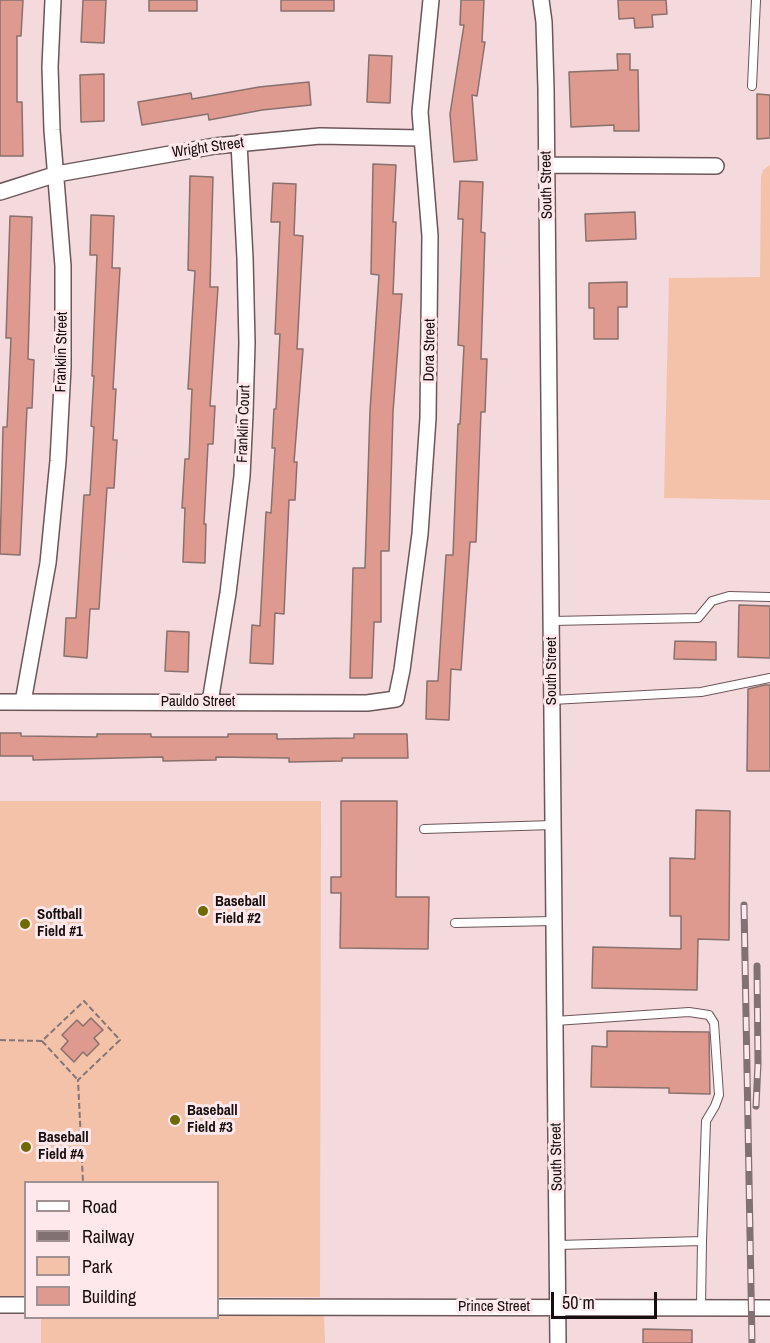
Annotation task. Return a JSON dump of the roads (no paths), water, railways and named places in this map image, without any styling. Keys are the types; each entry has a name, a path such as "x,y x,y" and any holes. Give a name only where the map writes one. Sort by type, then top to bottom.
{"street":[{"name":"Franklin Street","path":"23,702 48,563 58,461 64,323 63,266 52,130 53,0"},
{"name":"Dora Street","path":"396,699 420,534 428,418 429,236 421,138 421,91 431,0"},
{"name":"South Street","path":"541,0 544,22 547,165 558,1343"},
{"name":"Wright Street","path":"0,192 57,174 134,159 239,143 320,136 421,138"},
{"name":"Franklin Court","path":"210,702 228,593 242,476 247,343 246,269 239,143"},
{"path":"547,165 716,166"},
{"name":"Pauldo Street","path":"0,702 367,703 396,699"},
{"path":"0,1305 24,1305"},
{"name":"Prince Street","path":"219,1307 770,1308"}],"lane":[{"path":"752,86 756,0"},
{"path":"552,621 698,618 712,601 729,596 770,597"},
{"path":"552,700 701,692 770,678"},
{"path":"424,829 553,825"},
{"path":"455,923 554,921"},
{"path":"555,1022 689,1011 709,1015 714,1023 719,1095 706,1121 701,1307"},
{"path":"558,1245 702,1241"}],"railway":[{"path":"744,905 752,1343"},
{"path":"756,1106 757,966"}],"place":[{"name":"Baseball Field #2","path":"203,911"},
{"name":"Softball Field #1","path":"25,924"},
{"name":"Baseball Field #3","path":"175,1120"},
{"name":"Baseball Field #4","path":"26,1147"}]}
